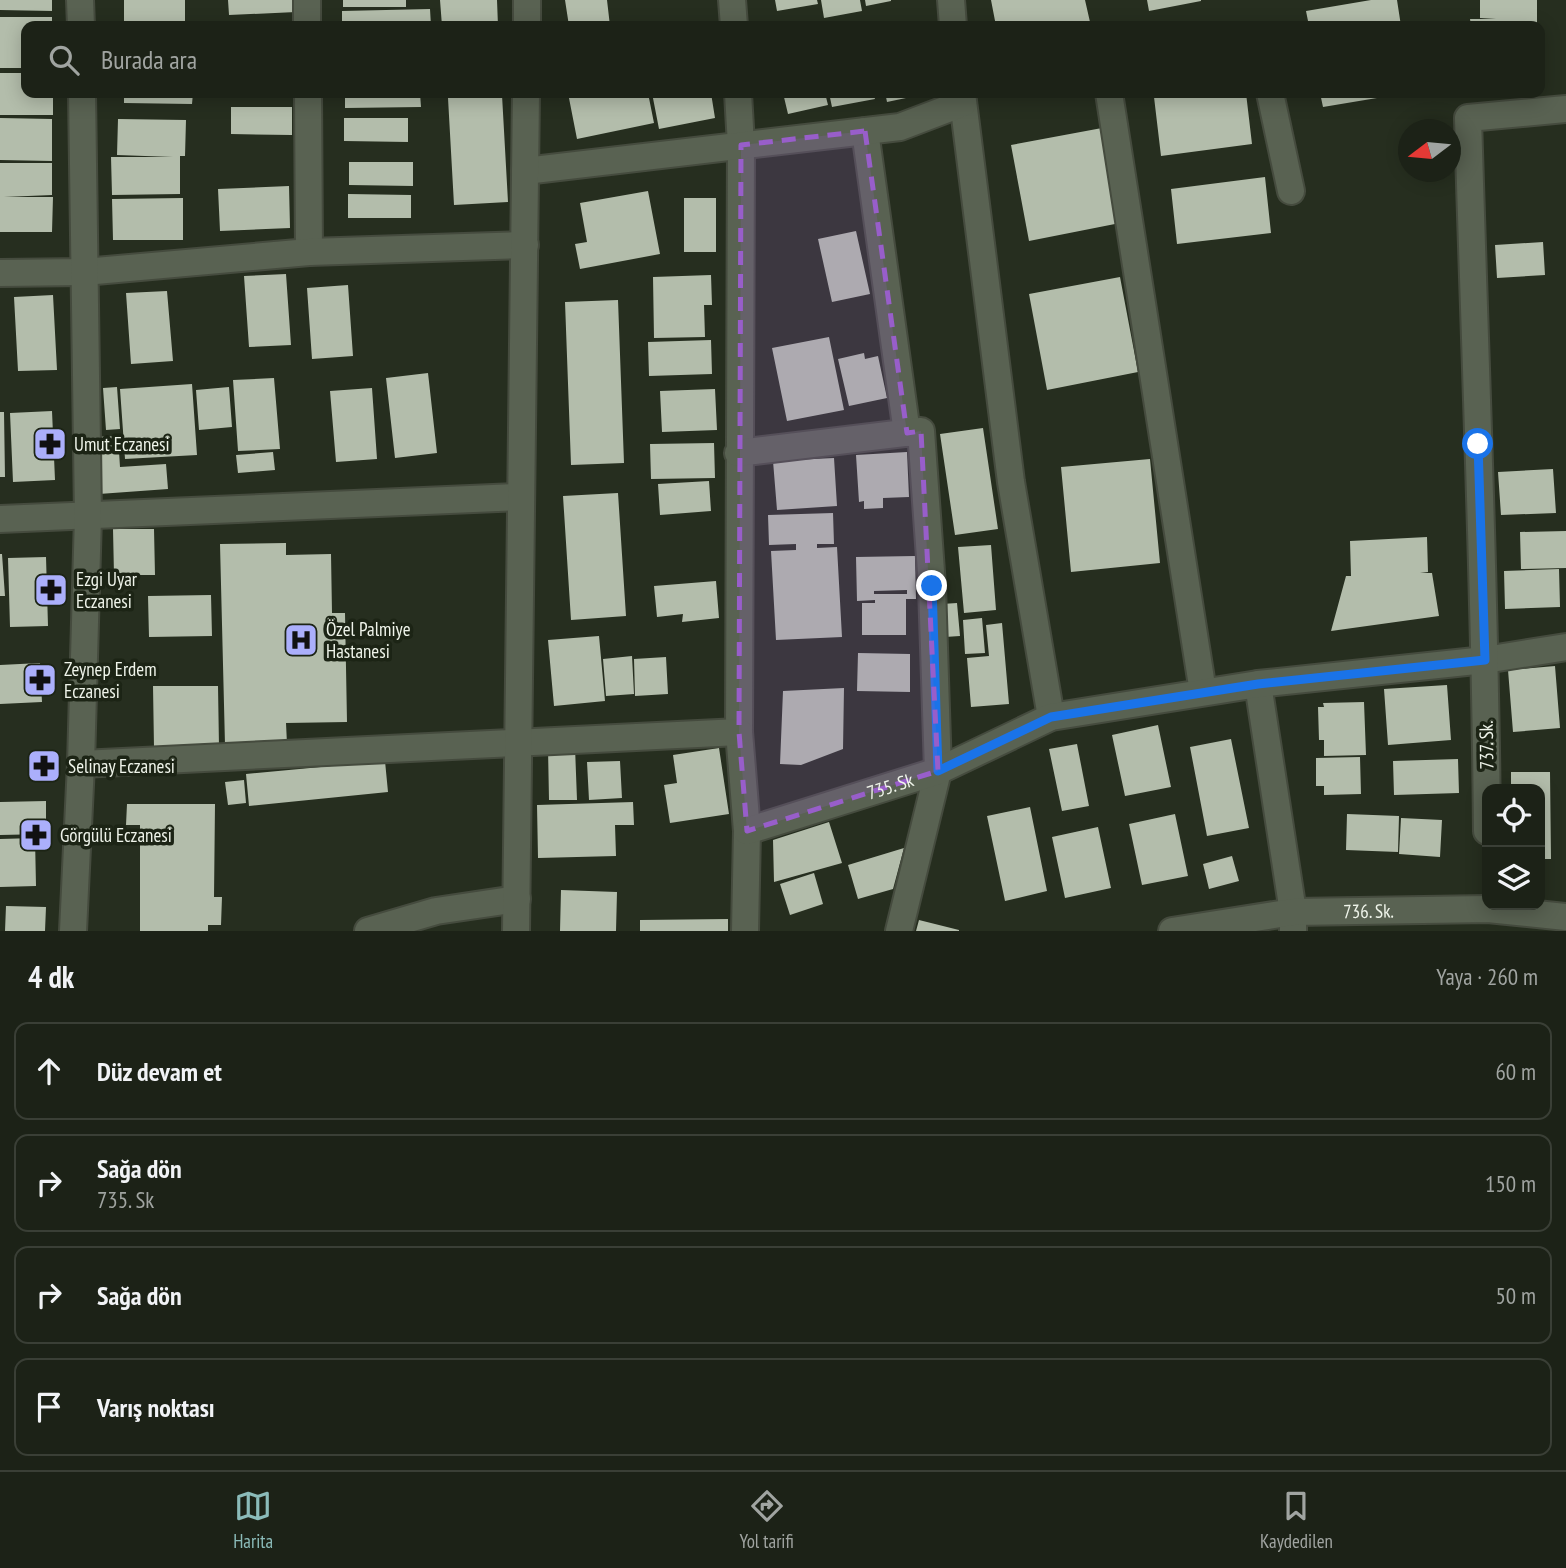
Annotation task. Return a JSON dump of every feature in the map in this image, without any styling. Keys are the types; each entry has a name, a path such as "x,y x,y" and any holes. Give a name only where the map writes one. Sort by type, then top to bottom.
{"street":[{"path":"80,0 81,21"},
{"path":"307,0 307,21"},
{"path":"527,0 527,21"},
{"path":"732,0 734,21"},
{"path":"951,0 953,21"},
{"path":"72,931 81,764 88,516 82,98"},
{"path":"308,98 309,252"},
{"path":"516,931 519,497 526,98"},
{"path":"738,98 741,145 739,732 747,831 745,931"},
{"path":"526,171 900,127 962,98 1011,482 1051,717"},
{"path":"1110,98 1203,692"},
{"path":"1271,98 1291,191"},
{"name":"737. Sk.","path":"1486,784 1468,118 1566,109"},
{"path":"865,131 907,433"},
{"path":"0,274 84,272 309,252 525,245"},
{"path":"738,453 921,431 932,586 938,771 899,931"},
{"path":"0,519 519,497"},
{"name":"735. Sk","path":"747,831 938,771 1051,717 1258,684 1485,660 1566,646"},
{"path":"1258,684 1293,922"},
{"path":"81,764 517,740 739,732"},
{"path":"368,931 436,911 517,899"},
{"name":"736. Sk.","path":"1172,931 1482,907"},
{"name":"736. Sk.","path":"1500,910 1549,922"}],"highlighted area":[{"path":"865,131 907,433 921,431 938,771 747,831 739,732 741,145"}],"building":[{"path":"0,0 52,0 52,11 0,10"},
{"path":"124,0 185,0 185,21 124,21"},
{"path":"228,0 296,0 296,12 229,15"},
{"path":"343,0 406,0 406,7 343,7"},
{"path":"440,0 497,0 498,21 442,21"},
{"path":"565,0 607,0 609,21 568,21"},
{"path":"775,0 817,0 818,4 777,11"},
{"path":"821,0 860,0 862,11 824,18"},
{"path":"865,0 891,0 891,1 866,6"},
{"path":"991,0 1085,0 1090,21 995,21"},
{"path":"1147,0 1201,0 1201,1 1149,11"},
{"path":"1371,0 1397,0 1400,21 1308,21 1306,11"},
{"path":"1480,0 1537,0 1537,21 1470,21 1496,19 1480,18"},
{"path":"430,9 431,21 342,21 342,11"},
{"path":"0,17 52,17 52,21 21,21 21,68 0,68"},
{"path":"0,73 21,73 21,98 53,98 53,115 0,115"},
{"path":"124,98 193,98 192,104 124,103"},
{"path":"345,98 420,98 421,107 345,108"},
{"path":"448,98 502,98 508,202 454,205"},
{"path":"569,98 649,98 654,123 577,139"},
{"path":"653,98 712,98 715,118 659,129"},
{"path":"784,98 826,98 828,105 788,114"},
{"path":"830,98 875,99 832,107"},
{"path":"886,98 906,98 887,102"},
{"path":"1154,98 1247,98 1252,144 1161,156"},
{"path":"1321,98 1377,98 1323,107"},
{"path":"231,107 292,107 292,135 231,134"},
{"path":"0,118 52,119 52,161 0,160"},
{"path":"344,118 408,118 408,142 344,141"},
{"path":"118,119 186,120 185,156 180,156 180,194 112,195 111,157 173,157 117,155"},
{"path":"1102,128 1120,223 1029,241 1011,145"},
{"path":"349,162 413,162 413,186 349,185"},
{"path":"0,163 52,163 52,195 4,197 53,197 52,232 0,232"},
{"path":"1265,177 1271,233 1177,244 1171,189"},
{"path":"289,186 290,228 220,231 218,189"},
{"path":"648,191 660,254 580,269 575,244 587,242 580,203"},
{"path":"348,194 411,195 411,218 348,218"},
{"path":"183,198 183,240 113,240 112,199"},
{"path":"684,198 716,198 716,252 684,252"},
{"path":"856,231 870,294 832,302 818,239"},
{"path":"1543,242 1545,275 1497,278 1495,245"},
{"path":"286,274 291,345 249,347 244,276"},
{"path":"711,275 712,305 704,305 705,337 654,338 653,277"},
{"path":"1120,277 1138,372 1047,390 1029,294"},
{"path":"348,285 353,356 312,359 307,288"},
{"path":"167,291 173,361 131,364 126,293"},
{"path":"53,295 57,370 18,371 14,297"},
{"path":"618,300 624,463 571,465 565,302"},
{"path":"829,337 844,410 787,421 772,348"},
{"path":"711,340 712,374 649,376 648,342"},
{"path":"864,353 865,359 878,356 887,398 849,406 838,359"},
{"path":"428,373 437,453 395,458 386,378"},
{"path":"274,378 280,449 238,451 233,380"},
{"path":"192,384 197,455 125,459 120,389"},
{"path":"117,387 120,429 106,430 103,388"},
{"path":"229,387 232,427 199,430 196,390"},
{"path":"372,388 377,459 336,462 330,391"},
{"path":"715,389 717,430 662,432 660,391"},
{"path":"52,411 55,480 13,482 10,413"},
{"path":"0,412 4,412 5,477 0,477"},
{"path":"983,428 998,529 955,535 940,434"},
{"path":"118,436 120,467 166,464 168,489 99,494 95,437"},
{"path":"714,443 715,478 651,479 650,444"},
{"path":"273,452 275,470 238,473 236,455"},
{"path":"907,452 909,497 883,498 883,508 864,509 864,501 859,502 856,455"},
{"path":"834,458 837,506 777,510 773,461"},
{"path":"1150,459 1160,563 1071,572 1061,467"},
{"path":"1553,469 1556,513 1501,515 1498,472"},
{"path":"709,481 711,511 660,515 658,484"},
{"path":"618,493 626,616 571,620 563,496"},
{"path":"833,513 834,544 817,544 817,548 837,547 842,637 776,640 771,551 796,550 796,544 769,545 768,515"},
{"path":"113,529 154,529 155,575 114,575"},
{"path":"1566,531 1566,568 1521,569 1520,532"},
{"path":"1427,537 1428,572 1420,573 1432,573 1439,616 1331,631 1346,576 1351,576 1350,541"},
{"path":"286,543 286,555 331,554 332,613 345,613 347,722 286,723 287,744 225,745 220,544"},
{"path":"991,545 996,610 964,613 958,547"},
{"path":"2,554 5,596 0,596"},
{"path":"915,556 916,599 906,599 906,635 862,635 862,603 875,603 875,600 857,601 856,557","holes":["907,590 907,594 874,594 874,591"]},
{"path":"46,557 48,626 10,627 8,558"},
{"path":"1559,569 1560,607 1505,609 1504,571"},
{"path":"716,581 719,618 682,622 683,614 657,617 654,586"},
{"path":"211,595 212,636 149,637 148,596"},
{"path":"957,603 960,636 945,637 942,604"},
{"path":"982,618 985,653 965,654 963,620"},
{"path":"1002,623 1009,704 971,707 967,658 989,656 986,625"},
{"path":"599,636 605,701 554,706 548,640"},
{"path":"858,653 910,654 910,692 857,691"},
{"path":"632,656 634,694 606,696 603,659"},
{"path":"666,657 668,694 635,696 634,659"},
{"path":"40,663 42,702 0,704 0,665"},
{"path":"1555,666 1560,728 1513,732 1508,670"},
{"path":"1447,685 1451,740 1388,745 1384,689"},
{"path":"153,686 218,686 219,747 154,748"},
{"path":"844,688 843,749 801,765 780,764 783,691"},
{"path":"1364,702 1366,755 1324,756 1324,740 1319,740 1318,707 1324,707 1323,703"},
{"path":"1158,725 1171,787 1125,796 1112,735"},
{"path":"1231,739 1249,828 1207,836 1190,747"},
{"path":"1077,744 1089,806 1062,811 1049,749"},
{"path":"575,747 577,800 549,800 548,748"},
{"path":"719,748 729,814 670,823 664,785 677,783 673,755"},
{"path":"1360,757 1361,794 1324,795 1324,786 1316,786 1316,758"},
{"path":"1458,759 1459,793 1394,795 1393,761"},
{"path":"385,761 388,792 249,806 246,774"},
{"path":"620,761 622,798 589,800 587,762"},
{"path":"1511,772 1550,772 1551,859 1545,859 1545,784 1511,784"},
{"path":"244,780 246,803 228,805 225,782"},
{"path":"46,801 46,834 0,835 0,802"},
{"path":"633,802 634,825 615,825 616,856 538,858 537,805"},
{"path":"127,804 215,804 214,897 222,897 221,925 208,925 208,931 140,931 140,825 126,825"},
{"path":"1030,807 1047,891 1005,901 987,816"},
{"path":"1175,814 1188,876 1142,885 1129,824"},
{"path":"1347,814 1399,816 1398,852 1346,850"},
{"path":"1401,818 1442,820 1440,857 1399,854"},
{"path":"829,822 842,863 774,882 773,840"},
{"path":"1098,827 1111,888 1065,898 1052,837"},
{"path":"35,838 36,886 0,887 0,839"},
{"path":"904,848 893,889 858,899 848,865"},
{"path":"1232,856 1239,881 1209,889 1203,864"},
{"path":"814,873 823,904 790,915 780,884"},
{"path":"561,890 617,892 616,931 560,931"},
{"path":"6,906 46,907 45,931 5,931"},
{"path":"728,919 728,931 640,931 640,920"},
{"path":"919,920 959,930 959,931 916,931"}],"place":[{"name":"Umut Eczanesi","path":"50,444"},
{"name":"Ezgi Uyar Eczanesi","path":"51,590"},
{"name":"Özel Palmiye Hastanesi","path":"301,640"},
{"name":"Zeynep Erdem Eczanesi","path":"40,680"},
{"name":"Selinay Eczanesi","path":"44,766"},
{"name":"Görgülü Eczanesi","path":"36,835"}],"route":[{"path":"932,586 938,771 1051,717 1258,684 1485,660 1478,513 1478,444"}]}
